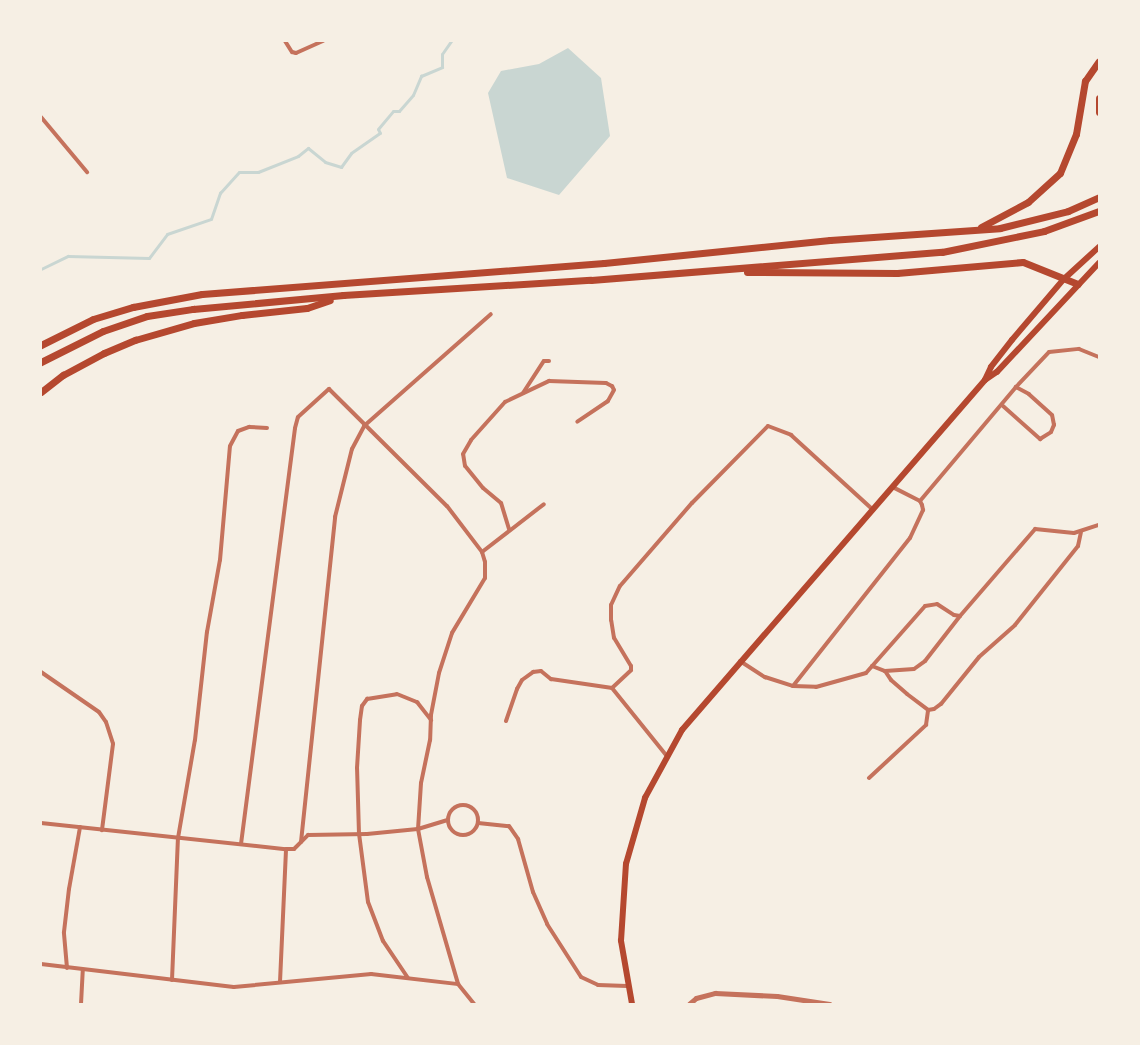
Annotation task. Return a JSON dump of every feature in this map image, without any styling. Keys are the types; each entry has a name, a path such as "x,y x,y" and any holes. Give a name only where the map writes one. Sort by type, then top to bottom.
{"highway":[{"path":"977,229 1009,215 1028,202 1060,173 1076,134 1085,81 1099,61"},
{"path":"1099,98 1099,112"},
{"path":"41,345 106,315 132,307 202,294 604,263 830,240 1000,228 1034,222 1068,211 1099,197"},
{"path":"41,362 103,331 146,316 193,309 343,295 696,272 942,252 1044,231 1099,211"},
{"path":"696,272 897,273 1023,262 1078,284"},
{"path":"41,392 63,375 104,353 142,338 194,323 242,314 307,308 343,295"}],"main road":[{"path":"986,380 999,356 1064,279 1099,247"},
{"path":"632,1004 627,986 621,934 626,864 645,798 666,755 682,730 740,660 986,380 1003,367 1099,263"}],"street":[{"path":"285,41 292,52 296,53 323,41"},
{"path":"41,117 86,172"},
{"path":"301,842 335,517 352,449 364,426 491,314"},
{"path":"920,501 1016,388 1050,352 1079,349 1099,356"},
{"path":"523,393 544,362 549,361"},
{"path":"509,529 501,503 483,488 465,466 463,454 471,440 505,402 549,381 606,383 612,386 614,390 608,401 577,422"},
{"path":"1002,406 1040,439 1051,432 1054,425 1052,415 1028,394 1016,388"},
{"path":"241,844 295,428 298,417 329,389 364,426 447,506 482,552 485,578 452,633 439,674 431,720 430,740 420,783 418,829 427,877 458,984 474,1004"},
{"path":"612,688 631,670 631,666 614,638 611,620 611,605 620,586 692,503 768,426 791,434 873,510"},
{"path":"172,980 178,838 195,740 207,632 220,560 230,446 238,431 249,427 266,428"},
{"path":"793,686 910,538 923,510 920,501 893,487"},
{"path":"482,552 509,529 544,504"},
{"path":"872,666 886,671 914,669 920,665 1035,529 1081,532 1099,525"},
{"path":"928,710 942,704 980,657 1015,625 1078,546 1081,532"},
{"path":"740,660 765,677 793,686 816,687 866,673 925,606 937,604 954,615 960,616"},
{"path":"506,721 517,689 522,680 533,672 541,671 551,679 612,688 666,755"},
{"path":"886,671 890,680 928,710"},
{"path":"41,672 99,712 106,722 113,744 102,830"},
{"path":"408,978 374,922 363,876 359,834 357,768 360,720 364,702 387,694 407,697 421,705 431,720"},
{"path":"869,778 926,725 928,710"},
{"path":"461,804 472,808 476,812 478,823 472,832 461,835 451,830 447,820 451,809 461,804"},
{"path":"41,823 286,849 294,848 308,835 359,834 418,829 447,820"},
{"path":"478,823 509,826 518,839 533,892 547,924 582,977 598,985 627,986"},
{"path":"67,968 64,932 68,889 80,828"},
{"path":"280,982 286,849"},
{"path":"41,964 234,987 356,975 408,978 458,984"},
{"path":"81,1004 83,970"},
{"path":"689,1004 696,998 716,993 777,996 829,1004"}],"shaded area":[{"path":"568,48 601,78 610,136 559,195 507,178 488,93 501,71 539,64"}],"waterway":[{"path":"41,269 68,256 149,258 167,234 211,219 220,193 239,172 258,172 298,156 308,148 325,162 341,167 351,153 380,133 378,129 393,111 399,111 413,95 421,76 442,67 442,54 451,41"}]}
